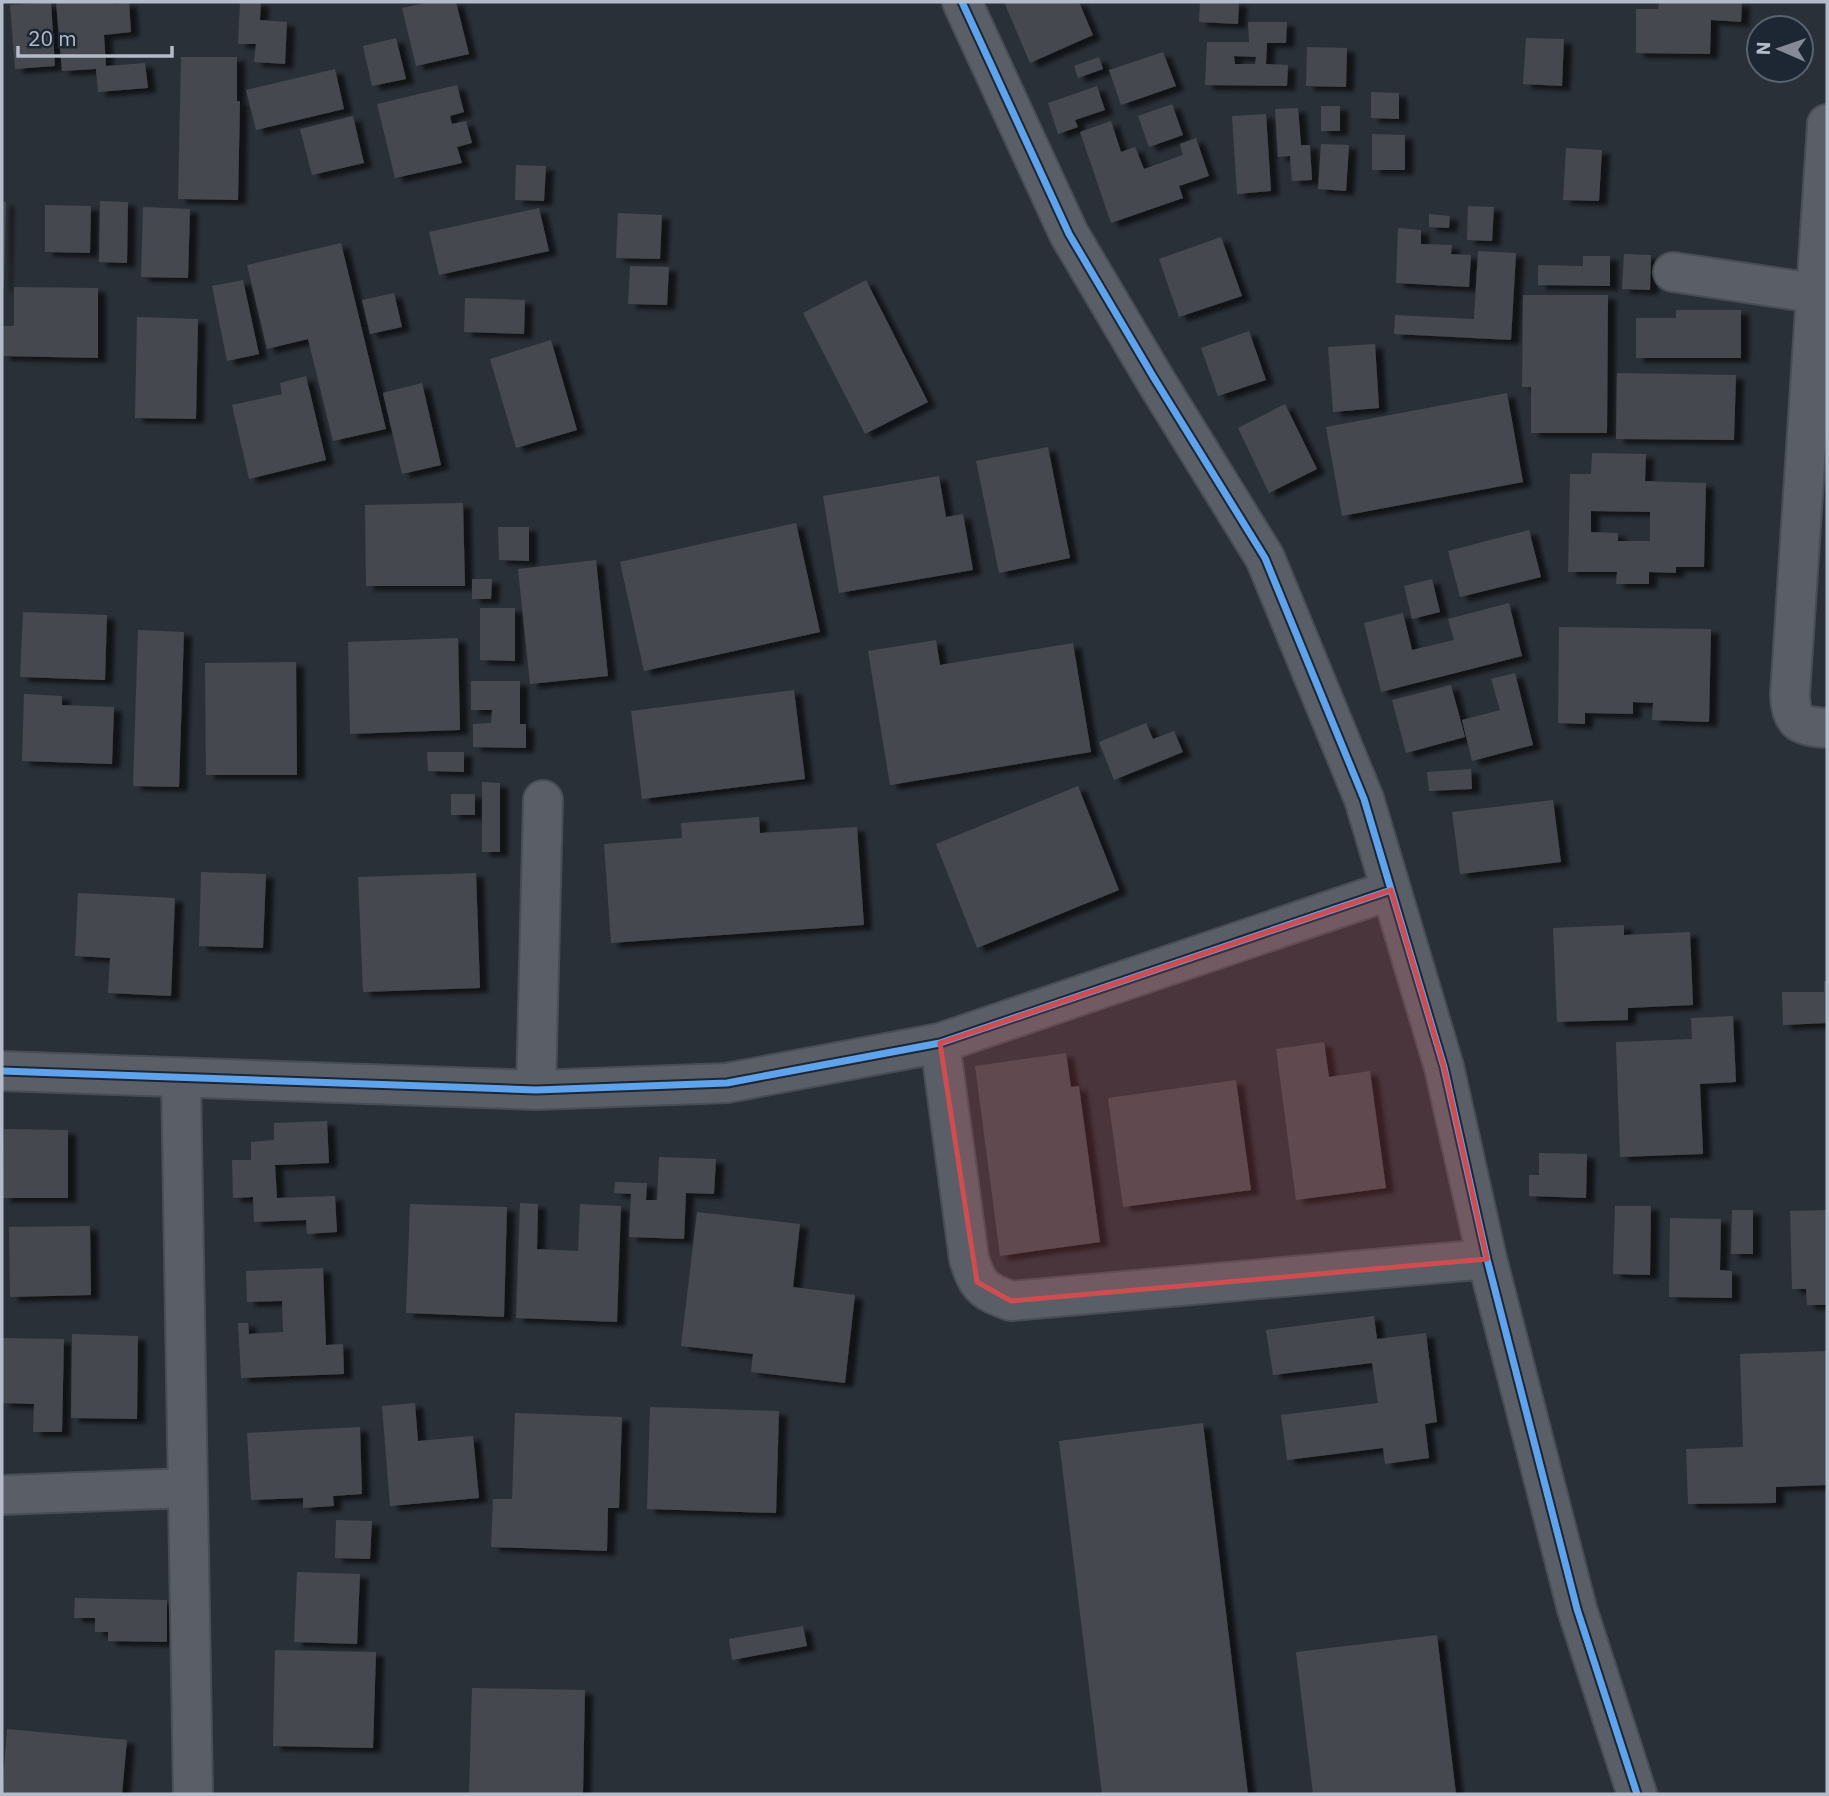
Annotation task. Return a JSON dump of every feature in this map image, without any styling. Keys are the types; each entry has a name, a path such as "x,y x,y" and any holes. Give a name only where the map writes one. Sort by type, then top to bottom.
{"street":[{"path":"962,2 1069,234 1265,558 1364,799 1444,1067 1487,1259 1577,1609 1637,1794"},
{"path":"1827,124 1821,294 1790,709 1794,718 1803,726 1827,729"},
{"path":"1673,272 1821,294"},
{"path":"536,1090 543,800"},
{"path":"2,1071 536,1090 727,1083 940,1043 1391,890"},
{"path":"940,1043 969,1259 977,1282 993,1294 1011,1301 1487,1259"},
{"path":"180,1079 194,1794"},
{"path":"2,1495 187,1488"}],"highlighted area":[{"path":"1391,890 1444,1067 1487,1259 1011,1301 977,1282 940,1043"}],"building":[{"path":"51,2 55,66 15,69 10,5"},
{"path":"56,2 129,2 131,32 104,35 106,66 145,63 148,88 98,92 96,69 62,71"},
{"path":"240,2 261,2 260,20 287,22 285,64 254,62 256,44 238,44"},
{"path":"430,2 456,2 469,54 416,66 402,8"},
{"path":"1004,2 1079,2 1093,35 1030,63"},
{"path":"1200,2 1239,2 1238,24 1199,22"},
{"path":"1659,2 1742,2 1741,22 1711,20 1710,54 1636,53 1636,9 1658,9"},
{"path":"1248,22 1287,22 1286,43 1267,43 1266,64 1288,65 1287,86 1205,85 1207,42 1249,42","holes":["1234,56 1256,57 1255,64 1235,64"]},
{"path":"396,38 406,79 372,86 363,46"},
{"path":"1526,38 1564,39 1562,86 1523,84"},
{"path":"1307,47 1347,48 1346,87 1306,86"},
{"path":"1163,52 1176,86 1121,105 1109,70"},
{"path":"181,57 237,57 237,101 240,101 238,200 178,199"},
{"path":"1099,57 1103,69 1078,78 1074,66"},
{"path":"335,69 344,109 256,130 246,90"},
{"path":"457,85 464,112 450,116 452,124 466,121 472,143 457,147 462,163 395,178 377,104"},
{"path":"1097,86 1105,110 1075,120 1078,127 1058,134 1048,103"},
{"path":"1371,92 1399,93 1399,119 1371,118"},
{"path":"1172,104 1183,135 1149,147 1138,116"},
{"path":"1321,106 1340,106 1340,131 1321,131"},
{"path":"1298,108 1301,145 1310,145 1312,180 1292,181 1290,156 1278,157 1275,109"},
{"path":"1266,114 1271,191 1237,194 1232,116"},
{"path":"353,116 364,163 312,175 300,129"},
{"path":"1111,121 1121,152 1135,147 1144,169 1183,155 1180,144 1196,138 1209,176 1179,186 1183,198 1111,223 1080,132"},
{"path":"1372,134 1405,135 1405,170 1372,170"},
{"path":"1321,144 1349,145 1346,191 1318,189"},
{"path":"1566,148 1602,150 1599,201 1563,200"},
{"path":"516,165 546,166 544,201 515,200"},
{"path":"100,201 128,202 127,263 99,262"},
{"path":"2,202 6,202 4,288 2,288"},
{"path":"45,205 91,206 90,253 45,252"},
{"path":"1468,206 1494,207 1492,241 1467,240"},
{"path":"143,207 190,209 188,278 141,277"},
{"path":"539,208 549,251 439,275 429,232"},
{"path":"618,213 662,215 660,259 616,258"},
{"path":"1429,214 1450,216 1449,228 1429,227"},
{"path":"1398,228 1421,230 1421,244 1452,245 1451,254 1471,255 1469,287 1396,283"},
{"path":"1221,237 1242,296 1179,317 1159,259"},
{"path":"341,243 386,429 333,441 308,339 267,349 247,265"},
{"path":"1478,251 1516,253 1511,340 1394,334 1395,315 1474,319"},
{"path":"1624,254 1651,255 1650,290 1622,289"},
{"path":"1583,256 1610,256 1610,286 1538,285 1538,265 1583,266"},
{"path":"630,266 669,267 667,305 628,304"},
{"path":"243,280 259,354 227,361 212,286"},
{"path":"866,280 928,402 865,434 803,313"},
{"path":"14,287 98,288 98,358 2,356 2,326 14,326"},
{"path":"394,293 402,327 370,334 362,300"},
{"path":"1523,295 1608,295 1607,433 1531,433 1531,387 1522,387"},
{"path":"465,298 525,300 524,334 464,332"},
{"path":"1676,310 1741,310 1741,358 1636,358 1636,318 1676,318"},
{"path":"137,317 198,319 196,419 135,418"},
{"path":"1249,331 1266,380 1218,396 1201,348"},
{"path":"551,340 577,430 516,448 490,359"},
{"path":"1375,344 1379,408 1333,412 1328,347"},
{"path":"1617,373 1736,375 1734,440 1616,439"},
{"path":"306,376 326,460 249,479 232,405 282,394 280,383"},
{"path":"422,383 441,465 402,474 383,393"},
{"path":"1507,393 1523,482 1342,516 1326,427"},
{"path":"1285,404 1317,469 1269,493 1238,428"},
{"path":"1048,447 1070,558 999,573 976,461"},
{"path":"1592,453 1646,454 1645,481 1706,483 1704,567 1676,567 1676,573 1649,572 1649,584 1616,584 1617,572 1568,572 1570,474 1591,474","holes":["1591,511 1650,512 1650,541 1618,541 1618,533 1591,532"]},
{"path":"939,476 946,517 963,514 973,570 839,593 823,496"},
{"path":"463,503 465,586 366,586 365,505"},
{"path":"796,523 820,632 644,671 620,562"},
{"path":"498,527 529,527 529,561 499,560"},
{"path":"1529,530 1541,577 1460,597 1448,551"},
{"path":"596,560 608,676 530,684 518,569"},
{"path":"472,579 492,579 491,599 472,599"},
{"path":"1432,579 1440,612 1412,619 1404,586"},
{"path":"1509,603 1522,656 1381,692 1364,623 1403,613 1412,650 1454,640 1448,619"},
{"path":"480,608 515,608 515,661 480,660"},
{"path":"23,612 107,615 105,680 20,677"},
{"path":"1559,627 1711,629 1709,722 1652,720 1653,703 1633,702 1633,714 1585,713 1585,724 1558,723"},
{"path":"138,630 184,632 179,787 133,786"},
{"path":"458,638 460,730 350,734 348,642"},
{"path":"936,640 940,665 1073,643 1091,752 890,785 868,651"},
{"path":"296,662 297,775 206,775 205,663"},
{"path":"1515,673 1533,745 1472,761 1462,720 1500,710 1491,679"},
{"path":"471,681 520,681 520,724 526,724 526,748 473,747 473,724 491,723 492,710 471,710"},
{"path":"1451,685 1465,737 1406,753 1392,700"},
{"path":"794,690 805,779 642,799 631,711"},
{"path":"24,694 62,696 62,705 114,707 112,764 22,761"},
{"path":"1146,723 1153,739 1174,731 1183,752 1114,780 1099,742"},
{"path":"427,752 464,752 464,772 428,771"},
{"path":"1471,769 1472,789 1429,791 1427,772"},
{"path":"482,782 500,783 500,852 482,852"},
{"path":"1078,786 1119,890 977,948 936,844"},
{"path":"451,794 475,794 475,815 451,815"},
{"path":"1553,800 1561,862 1460,874 1452,812"},
{"path":"759,817 760,833 857,827 864,925 611,943 604,844 682,838 681,823"},
{"path":"201,872 266,874 263,948 199,946"},
{"path":"476,873 480,988 363,992 358,877"},
{"path":"78,893 175,898 171,996 108,993 110,958 75,956"},
{"path":"1624,925 1624,935 1690,932 1693,1005 1628,1008 1628,1020 1557,1022 1553,928"},
{"path":"1824,981 1827,981 1827,1023 1783,1025 1782,992 1824,992"},
{"path":"1733,1016 1736,1082 1700,1084 1703,1154 1620,1157 1616,1042 1692,1039 1691,1018"},
{"path":"1324,1042 1329,1077 1370,1071 1386,1188 1296,1200 1276,1049"},
{"path":"1066,1053 1071,1087 1079,1086 1100,1242 1000,1256 975,1066"},
{"path":"1236,1080 1251,1190 1123,1207 1108,1098"},
{"path":"327,1121 329,1163 275,1165 277,1198 335,1196 337,1232 307,1234 306,1220 254,1222 253,1197 233,1198 232,1160 251,1160 251,1142 274,1140 274,1123"},
{"path":"4,1129 68,1130 68,1198 3,1198"},
{"path":"1539,1153 1587,1154 1586,1198 1529,1196 1529,1175 1539,1175"},
{"path":"659,1157 716,1159 714,1194 686,1193 684,1239 629,1237 631,1194 614,1193 615,1182 647,1183 646,1200 657,1200"},
{"path":"520,1203 538,1204 537,1249 578,1251 580,1204 621,1206 617,1322 516,1318"},
{"path":"410,1204 507,1207 504,1317 406,1313"},
{"path":"1615,1206 1651,1206 1650,1275 1613,1274"},
{"path":"1732,1210 1753,1210 1753,1254 1731,1254"},
{"path":"1827,1210 1827,1305 1807,1305 1806,1289 1792,1289 1790,1211"},
{"path":"697,1212 800,1224 793,1287 855,1295 845,1383 751,1372 753,1354 681,1346"},
{"path":"1670,1218 1721,1219 1720,1270 1732,1271 1732,1298 1669,1297"},
{"path":"90,1226 91,1295 10,1297 9,1227"},
{"path":"323,1268 326,1345 343,1344 344,1374 241,1378 238,1323 248,1323 249,1334 283,1332 282,1301 247,1302 246,1271"},
{"path":"1374,1316 1377,1339 1426,1333 1437,1422 1425,1424 1429,1458 1385,1464 1383,1448 1287,1460 1281,1415 1378,1403 1372,1363 1273,1375 1266,1330"},
{"path":"72,1334 138,1336 137,1419 71,1418"},
{"path":"2,1338 64,1339 62,1432 33,1432 34,1404 2,1403"},
{"path":"1827,1351 1827,1485 1776,1487 1776,1503 1688,1504 1686,1449 1743,1447 1740,1354"},
{"path":"415,1403 418,1441 473,1436 479,1498 390,1506 382,1406"},
{"path":"650,1407 779,1411 776,1513 647,1509"},
{"path":"515,1413 622,1417 619,1508 608,1508 607,1551 491,1547 493,1499 512,1499"},
{"path":"1203,1423 1248,1794 1102,1794 1059,1441"},
{"path":"360,1427 362,1494 333,1496 334,1506 303,1508 303,1498 251,1500 247,1433"},
{"path":"336,1520 372,1521 370,1559 335,1558"},
{"path":"297,1572 360,1574 357,1644 294,1642"},
{"path":"75,1598 167,1600 167,1642 108,1641 108,1632 95,1632 95,1618 74,1618"},
{"path":"803,1626 807,1646 732,1660 729,1639"},
{"path":"1437,1635 1456,1794 1313,1794 1296,1652"},
{"path":"275,1650 376,1652 373,1748 273,1746"},
{"path":"472,1688 585,1690 583,1794 469,1794"},
{"path":"7,1729 127,1740 122,1794 2,1794"}],"cycle path":[{"path":"962,2 1069,234 1265,558 1364,799 1444,1067 1487,1259 1577,1609 1637,1794"},
{"path":"2,1071 536,1090 727,1083 940,1043 1391,890"}]}
